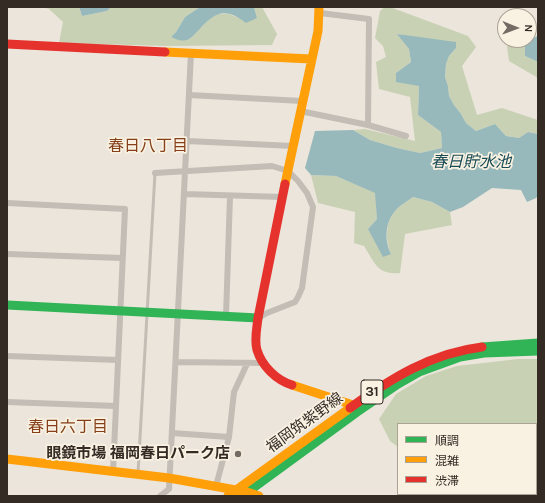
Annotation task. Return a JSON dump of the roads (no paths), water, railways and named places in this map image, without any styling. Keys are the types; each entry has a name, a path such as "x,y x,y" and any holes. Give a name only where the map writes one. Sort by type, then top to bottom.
{"street":[{"path":"353,405 283,382 263,363 257,349 256,336 258,318 302,101 318,31 319,10 368,19 368,125"},
{"path":"7,44 311,59"},
{"path":"160,496 169,489 191,53"},
{"path":"189,95 302,101"},
{"path":"300,111 368,125 406,136"},
{"path":"187,141 293,146"},
{"path":"7,306 258,318 295,302 302,288 313,207 307,193 298,180 288,171 272,166 155,173"},
{"path":"184,194 283,197"},
{"path":"226,316 230,196"},
{"path":"7,203 125,209 113,472"},
{"path":"7,254 122,258"},
{"name":"福岡筑紫野線","path":"242,493 353,405 410,368 442,355 478,347 538,343"},
{"name":"福岡筑紫野線","path":"228,496 242,493 398,384 419,372 460,357 484,353 538,351"},
{"path":"7,356 118,360"},
{"path":"176,362 263,363"},
{"path":"216,486 229,437 234,392 247,364"},
{"path":"7,402 116,406"},
{"path":"172,433 229,437"},
{"path":"7,459 169,478 216,486 259,496"}],"lane":[{"path":"138,475 155,173"}],"water":[{"path":"79,7 111,7 107,11 82,16"},
{"path":"200,7 254,7 257,18 246,23 231,15 225,13 220,14 209,20 189,39 180,40 171,37 176,32 185,17"},
{"name":"春日貯水池","path":"397,34 456,42 456,48 449,56 446,64 445,77 449,96 466,123 476,131 495,124 506,136 519,138 528,132 538,134 538,196 527,202 521,190 492,188 463,207 450,212 432,202 413,197 398,208 392,215 387,231 387,243 391,254 383,257 368,229 377,219 375,193 336,176 311,175 305,168 315,131 353,130 370,140 420,153 442,148 441,132 418,115 419,86 396,82 396,73 411,62 409,49"},
{"path":"537,36 538,62 525,56 525,48 537,48"}],"place":[{"name":"眼鏡市場 福岡春日パーク店","path":"238,454"}],"district":[{"name":"春日八丁目","path":"148,146"},
{"name":"春日六丁目","path":"68,427"}]}
